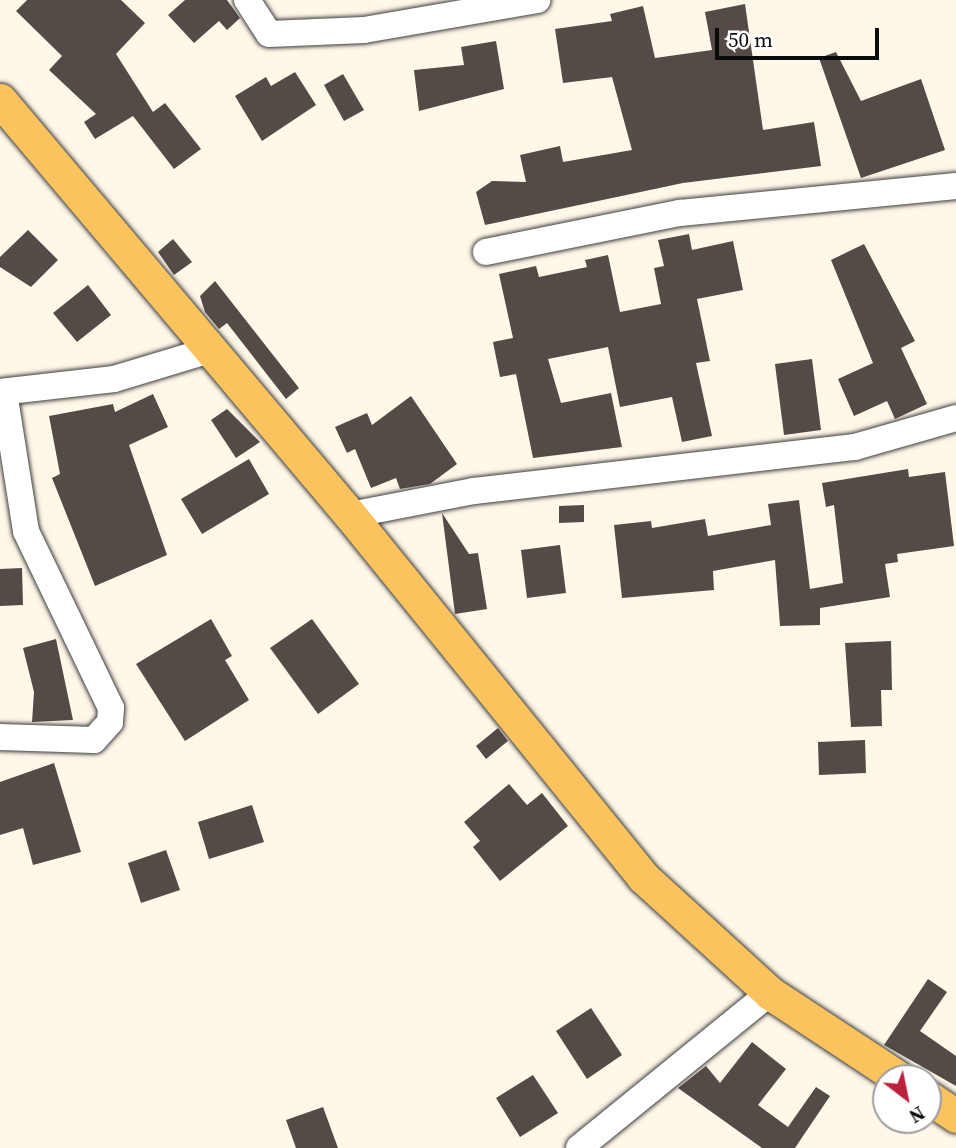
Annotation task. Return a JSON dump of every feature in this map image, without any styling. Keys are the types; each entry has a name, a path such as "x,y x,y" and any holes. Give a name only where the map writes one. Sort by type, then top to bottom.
{"main road":[{"path":"0,100 350,515 643,877 770,993 878,1064"}],"street":[{"path":"247,0 269,34 364,30 537,0"},
{"path":"486,252 680,213 956,186"},
{"path":"0,737 94,740 110,722 111,708 26,531 2,392 114,379 210,350"},
{"path":"350,515 474,491 855,447 956,418"},
{"path":"579,1148 770,993"}],"building":[{"path":"27,0 121,0 145,23 116,54 153,112 165,103 201,149 174,169 133,116 95,139 84,122 96,114 49,70 62,56 16,11"},
{"path":"185,0 227,0 240,18 227,30 219,21 194,43 168,15"},
{"path":"745,4 763,130 814,122 821,166 683,183 485,225 476,192 492,181 526,182 520,155 560,146 563,162 632,150 612,77 563,83 555,29 612,21 610,14 643,6 655,58 712,50 705,12"},
{"path":"496,41 504,89 419,111 414,70 464,65 461,47"},
{"path":"836,52 861,101 921,79 945,150 861,178 819,58"},
{"path":"295,72 316,105 262,141 235,96 266,77 271,86"},
{"path":"343,74 364,110 344,121 324,85"},
{"path":"28,230 58,260 31,287 0,267 0,257"},
{"path":"689,234 692,250 733,241 743,290 697,299 710,361 696,363 712,436 682,442 672,397 620,407 608,347 548,359 561,403 611,393 622,447 533,458 516,374 500,377 493,342 513,338 499,274 536,266 539,277 587,267 585,260 608,255 620,312 661,304 654,268 664,266 658,240"},
{"path":"173,239 192,262 174,275 158,252"},
{"path":"864,244 915,341 901,348 927,404 895,419 887,401 854,416 838,379 873,363 831,260"},
{"path":"215,281 299,388 286,399 227,323 219,329 205,312 200,296"},
{"path":"88,285 111,315 77,342 53,313"},
{"path":"812,359 821,430 784,435 775,364"},
{"path":"153,394 168,427 129,445 167,555 95,586 52,478 60,474 49,416 113,404 115,412"},
{"path":"411,396 457,464 430,484 400,489 396,478 371,488 355,449 347,453 335,427 367,413 372,425"},
{"path":"227,409 260,442 236,458 211,420"},
{"path":"249,459 269,494 202,534 181,499"},
{"path":"908,469 909,477 945,472 954,546 897,554 898,562 885,564 890,597 820,608 820,625 780,626 775,560 713,571 714,590 622,598 614,525 651,521 652,528 705,519 708,536 771,525 768,504 799,500 810,589 843,583 834,505 826,507 822,483"},
{"path":"584,505 584,522 559,523 559,506"},
{"path":"442,513 469,554 478,553 487,609 455,614"},
{"path":"560,545 566,593 527,598 521,550"},
{"path":"22,568 23,605 0,606 0,569"},
{"path":"211,619 232,656 225,660 249,700 185,741 136,664"},
{"path":"312,619 359,684 318,714 270,648"},
{"path":"56,639 73,720 32,722 34,692 23,648"},
{"path":"891,641 892,690 881,690 882,726 851,727 845,643"},
{"path":"498,728 508,741 486,759 476,746"},
{"path":"865,740 866,773 819,775 818,742"},
{"path":"54,763 81,852 33,865 23,828 0,835 0,782"},
{"path":"509,784 527,805 542,793 568,826 500,881 473,847 480,841 464,822"},
{"path":"252,805 264,842 209,859 198,822"},
{"path":"166,850 180,890 141,903 128,863"},
{"path":"928,979 947,992 920,1031 956,1056 956,1086 942,1078 942,1064 917,1064 884,1045"},
{"path":"591,1008 622,1055 587,1079 556,1031"},
{"path":"752,1042 786,1069 758,1105 788,1127 816,1087 830,1096 795,1148 762,1148 678,1088 706,1066 720,1083"},
{"path":"533,1075 558,1113 520,1137 496,1098"},
{"path":"323,1107 338,1148 296,1148 286,1120"}]}
